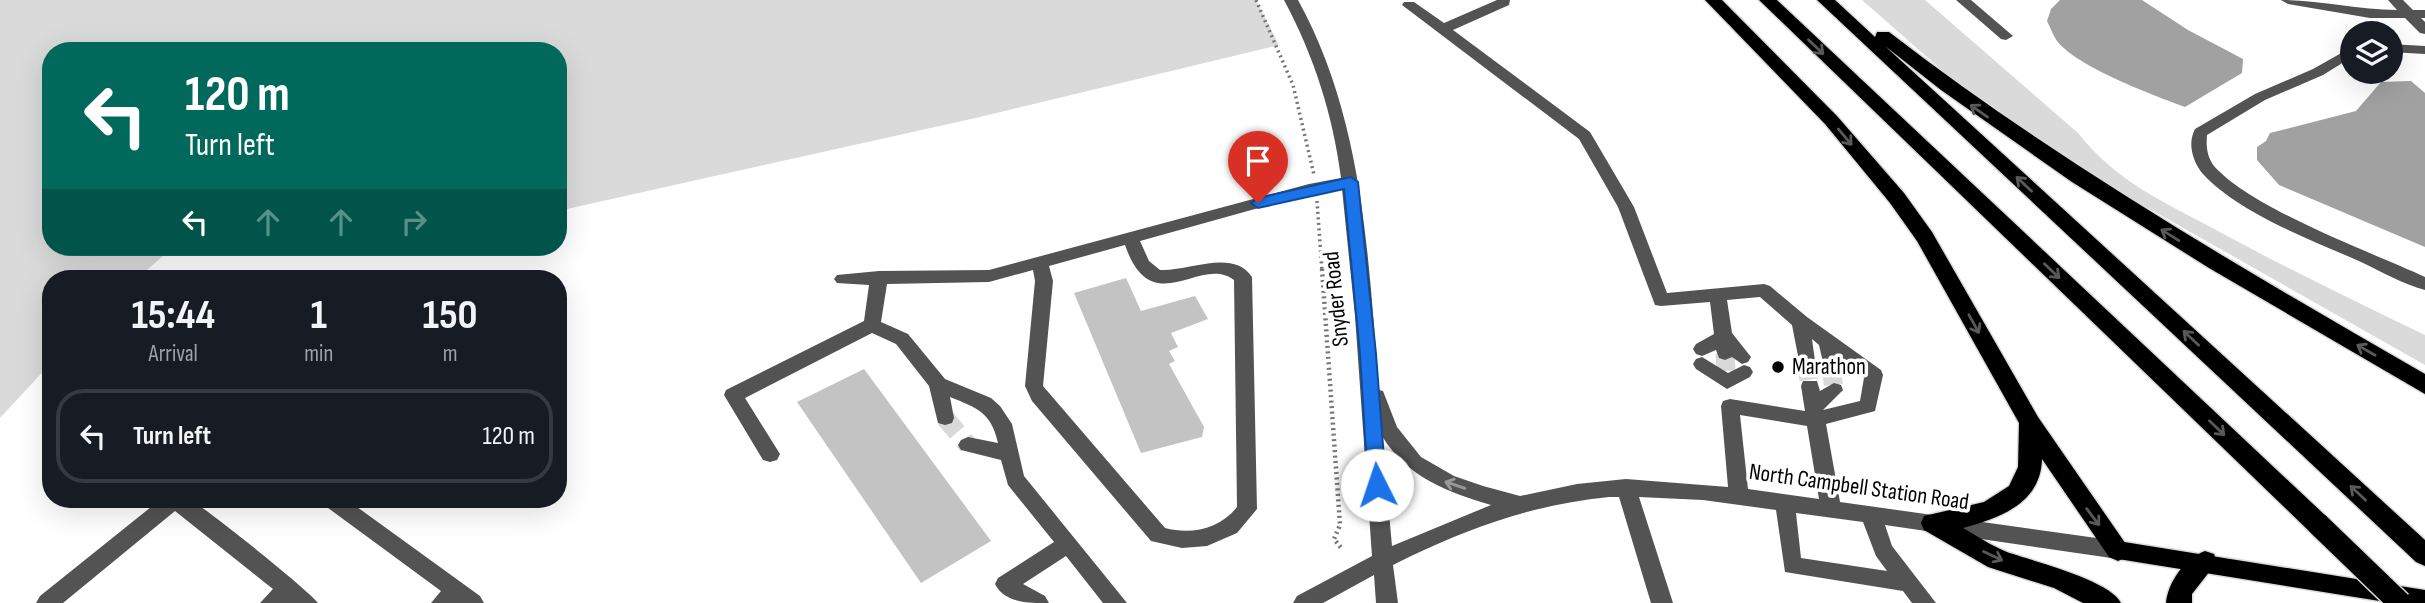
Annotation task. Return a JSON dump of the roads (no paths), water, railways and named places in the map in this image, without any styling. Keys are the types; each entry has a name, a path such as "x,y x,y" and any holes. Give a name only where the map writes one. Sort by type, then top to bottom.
{"highway":[{"path":"1713,0 1831,120 1897,198 1925,237 2030,424 2118,550"},
{"path":"1767,0 2400,603"},
{"path":"1825,0 2416,547"},
{"path":"1838,0 1953,93 2046,158 2200,253 2425,385"},
{"path":"1933,523 1980,514 2017,492 2025,482 2030,468 2030,424"},
{"path":"1933,523 1997,559 2061,580 2108,603"},
{"path":"2179,603 2180,590 2205,562"}],"main road":[{"name":"North Campbell Station Road","path":"2118,550 2425,599"}],"street":[{"name":"Snyder Road","path":"1291,0 1307,27 1331,90 1351,182 1387,603"},
{"path":"1471,0 1486,10"},
{"path":"1963,0 2006,36"},
{"path":"2288,0 2370,15 2418,15"},
{"path":"2395,0 2418,15 2425,30"},
{"path":"1443,29 1504,2"},
{"path":"1409,5 1530,92 1585,136 1626,207 1661,300 1764,290 1801,322 1874,375 1868,406 1813,413 1730,406"},
{"path":"2403,49 2425,50"},
{"path":"2340,58 2318,72 2260,97 2200,133 2197,148 2208,170 2244,198 2425,284"},
{"path":"843,279 989,276 1316,188 1351,182"},
{"path":"1040,262 1044,281 1034,386 1039,396 1158,536 1176,542 1199,539 1240,520 1247,509 1243,277 1234,270 1221,269 1158,275 1143,265 1131,237"},
{"path":"872,325 879,278"},
{"path":"1718,294 1731,362 1730,406 1739,496"},
{"path":"1801,322 1806,361"},
{"path":"872,325 902,339 938,384 945,418"},
{"path":"770,454 733,395 872,325"},
{"path":"1828,342 1831,366"},
{"path":"1731,362 1702,357 1731,362"},
{"path":"1370,381 1390,432 1421,468 1446,482 1520,504"},
{"path":"938,384 984,402 993,411 1003,424 1007,453 1015,479 1068,544 1109,601"},
{"path":"1810,386 1831,510"},
{"path":"1813,413 1834,390"},
{"path":"968,445 1007,453"},
{"path":"1626,487 1662,603"},
{"name":"North Campbell Station Road","path":"1304,603 1382,560 1520,504 1575,492 1626,487 1739,496 2118,550"},
{"path":"1786,503 1791,566 1909,583"},
{"path":"47,603 164,508"},
{"path":"187,508 307,603"},
{"path":"342,508 457,599"},
{"path":"1871,515 1884,550 1924,603"},
{"path":"1038,603 1005,584 1068,544"},
{"path":"271,603 289,588"}],"tunnel":[{"path":"1725,353 1726,371"},
{"path":"1806,361 1810,386"},
{"path":"1831,366 1834,390"},
{"path":"945,418 968,445"}],"place":[{"name":"Marathon","path":"1778,367"}]}
